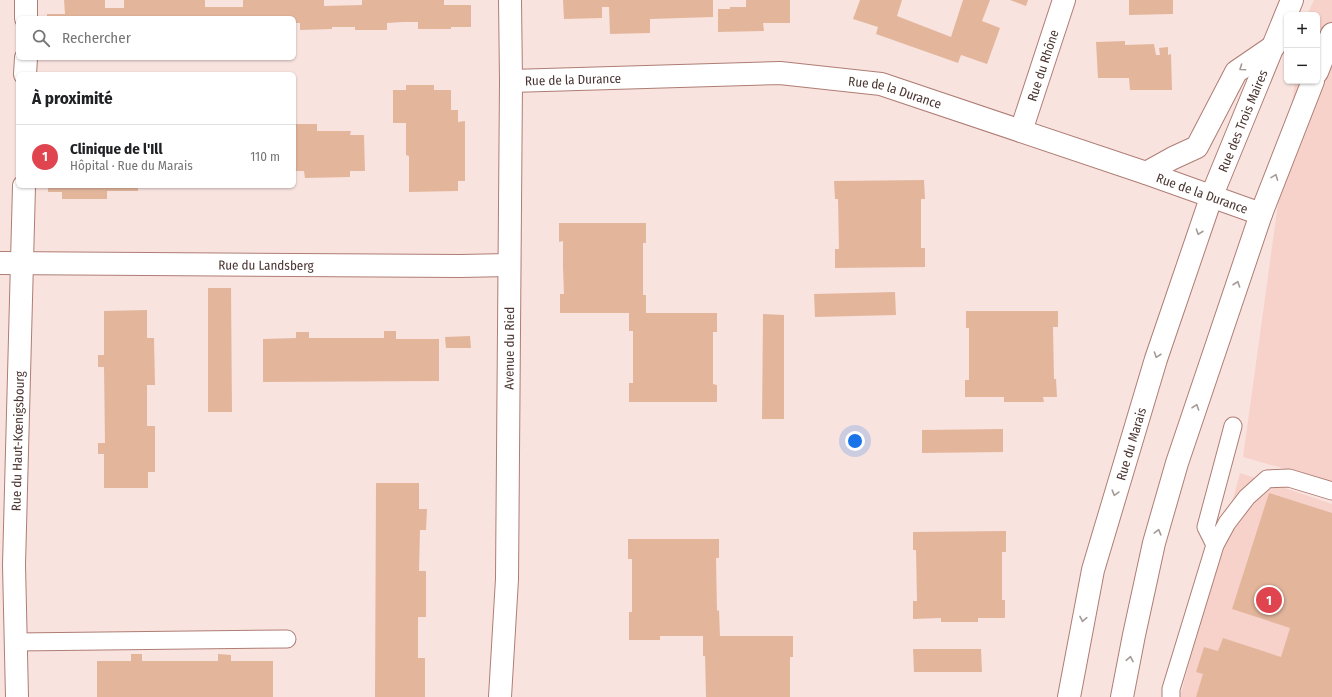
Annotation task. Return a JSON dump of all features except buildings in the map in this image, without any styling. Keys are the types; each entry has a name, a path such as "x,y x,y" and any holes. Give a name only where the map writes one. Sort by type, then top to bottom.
{"street":[{"path":"26,0 26,16"},
{"name":"Avenue du Ried","path":"500,697 507,579 511,80 510,0"},
{"name":"Rue du Rhône","path":"1021,131 1064,0"},
{"name":"Rue des Trois Maires","path":"1212,195 1292,0"},
{"path":"1320,64 1332,34"},
{"name":"Rue des Trois Maires","path":"1146,173 1197,147 1236,72 1274,46"},
{"path":"25,72 26,60"},
{"name":"Rue de la Durance","path":"511,80 780,73 881,84 1212,195 1261,214"},
{"path":"1122,697 1154,543 1177,463 1261,214 1312,84"},
{"name":"Rue du Haut-Kœnigsbourg","path":"16,697 16,642 7,565 23,263 24,188"},
{"name":"Rue du Marais","path":"1069,697 1093,570 1156,359 1212,195"},
{"name":"Rue du Landsberg","path":"0,263 452,266 509,265"}],"lane":[{"path":"1215,545 1206,527 1232,426"},
{"path":"1171,697 1171,689 1215,545 1227,523 1247,497 1267,479 1289,478 1332,491"},
{"path":"16,642 287,639"}],"shaded area":[{"path":"1314,0 1332,0 1332,482 1243,457 1295,84 1320,84 1320,12 1308,12"},
{"path":"1240,473 1332,504 1332,697 1180,697"}],"place":[{"name":"Clinique de l'Ill","path":"1269,600"}]}
